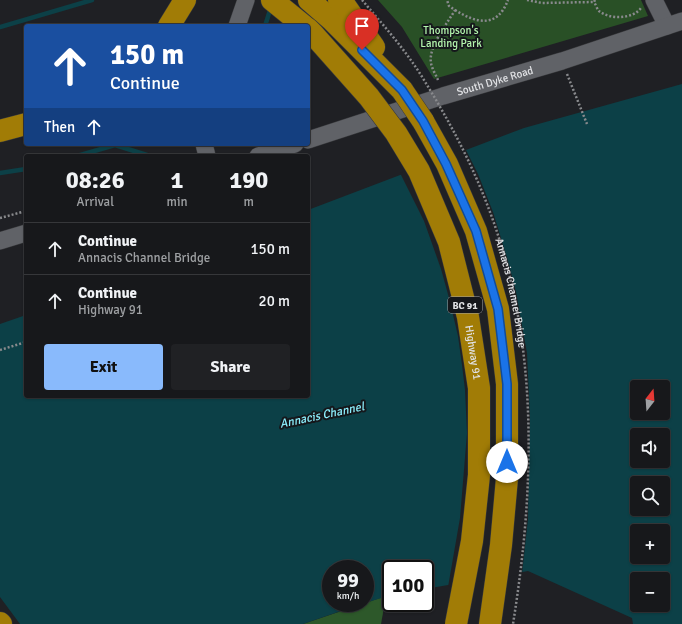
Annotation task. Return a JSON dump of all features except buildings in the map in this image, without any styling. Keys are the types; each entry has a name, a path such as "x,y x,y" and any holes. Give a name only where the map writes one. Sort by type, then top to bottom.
{"highway":[{"path":"170,24 185,0"},
{"path":"272,0 302,24"},
{"name":"BC 91","path":"309,0 332,20 402,90 423,121 446,164 476,231 499,316 507,384 507,478 501,545 490,624"},
{"path":"339,0 346,7 402,90"},
{"name":"Highway 91","path":"310,31 369,97 396,133 419,171 449,242 468,317 479,388 478,482 472,541 456,624"},
{"path":"0,131 24,125"}],"street":[{"path":"238,24 246,0"},
{"path":"648,3 674,24"},
{"name":"South Dyke Road","path":"310,139 443,96 562,61 674,24"},
{"path":"264,154 289,146"},
{"path":"0,241 24,234"}],"path":[{"name":"Annacis Channel Bridge","path":"362,0 398,42 427,84 443,113 468,159 493,222 506,262 516,306 522,343 527,406 528,479 523,547 512,624"},
{"path":"447,0 449,6 464,16 477,21 490,21 498,16 505,8 508,0"},
{"path":"527,0 542,3 595,1 599,10 606,15 621,17 629,16 640,10 648,3"},
{"path":"443,96 438,78 431,63 432,51 455,10"},
{"path":"562,61 587,124"},
{"path":"0,218 24,212"},
{"path":"0,350 24,343"}],"green space":[{"name":"Thompson's Landing Park","path":"378,0 641,0 648,16 434,79 402,27"},
{"path":"382,597 383,612 381,624 303,624 339,612 374,612 374,600"}],"water":[{"name":"Annacis Channel","path":"682,84 682,624 633,624 632,618 528,571 434,587 434,560 382,560 382,598 374,600 374,560 322,560 322,612 338,612 303,624 0,624 0,324 24,316 24,398 310,398 310,209 524,128"}],"pier":[{"path":"465,148 478,174 493,212 508,261 516,292 527,353 530,418 528,519 522,574 448,587 460,518 467,433 465,390 458,336 441,269 424,221 400,173"},
{"path":"0,597 20,624 0,624"}],"waterway":[{"path":"0,27 92,0"},
{"path":"266,24 271,7"},
{"path":"84,154 112,146"},
{"path":"118,146 144,154"},
{"path":"0,173 24,169"}],"route":[{"path":"362,50 402,90 423,121 446,164 476,231 498,309 507,384 507,462"}]}
